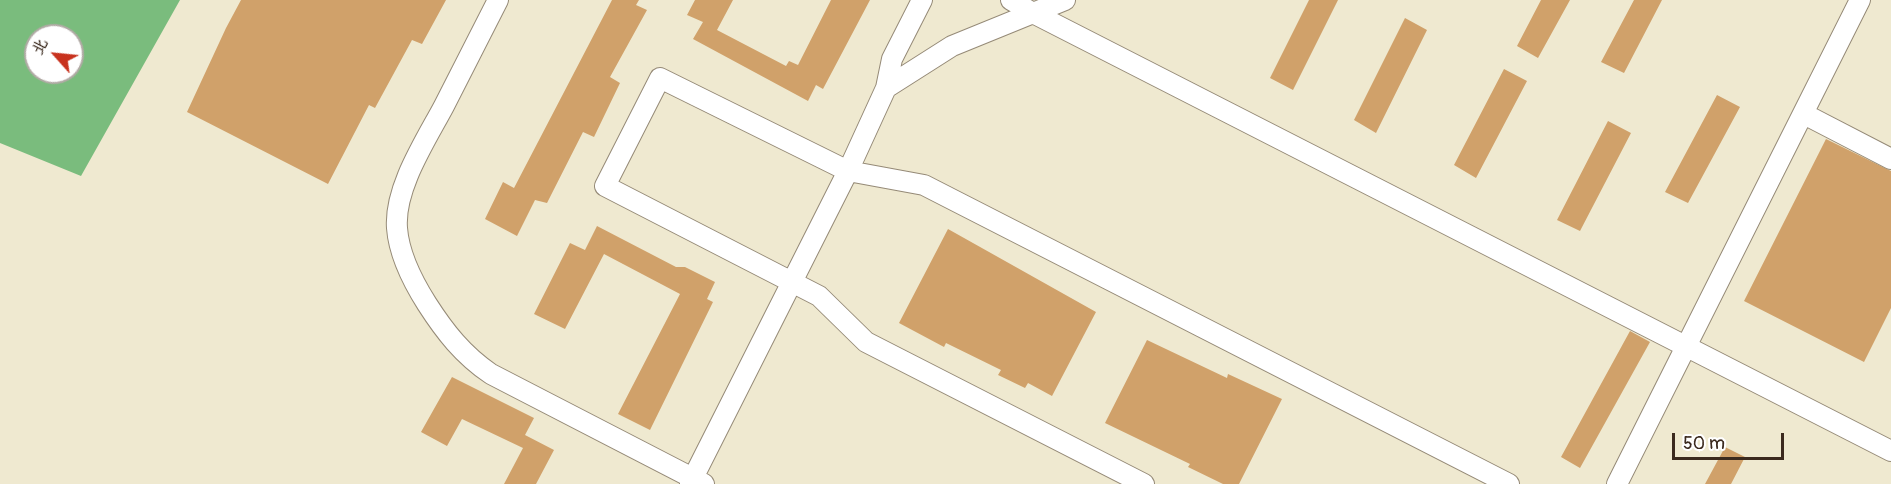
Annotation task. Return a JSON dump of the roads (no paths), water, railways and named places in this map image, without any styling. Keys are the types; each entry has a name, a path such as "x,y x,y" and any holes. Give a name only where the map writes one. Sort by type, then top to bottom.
{"lane":[{"path":"498,0 412,168 399,203 397,228 409,268 417,287 445,332 472,361 491,374 696,482 791,282 848,171 886,88 892,59 921,0"},
{"path":"1011,0 1033,14 1891,451"},
{"path":"886,88 952,46 1065,0"},
{"path":"1617,484 1860,0"},
{"path":"1144,484 866,342 819,296 605,186 660,78 848,171 924,185 1509,484"},
{"path":"1804,114 1891,159"}]}
